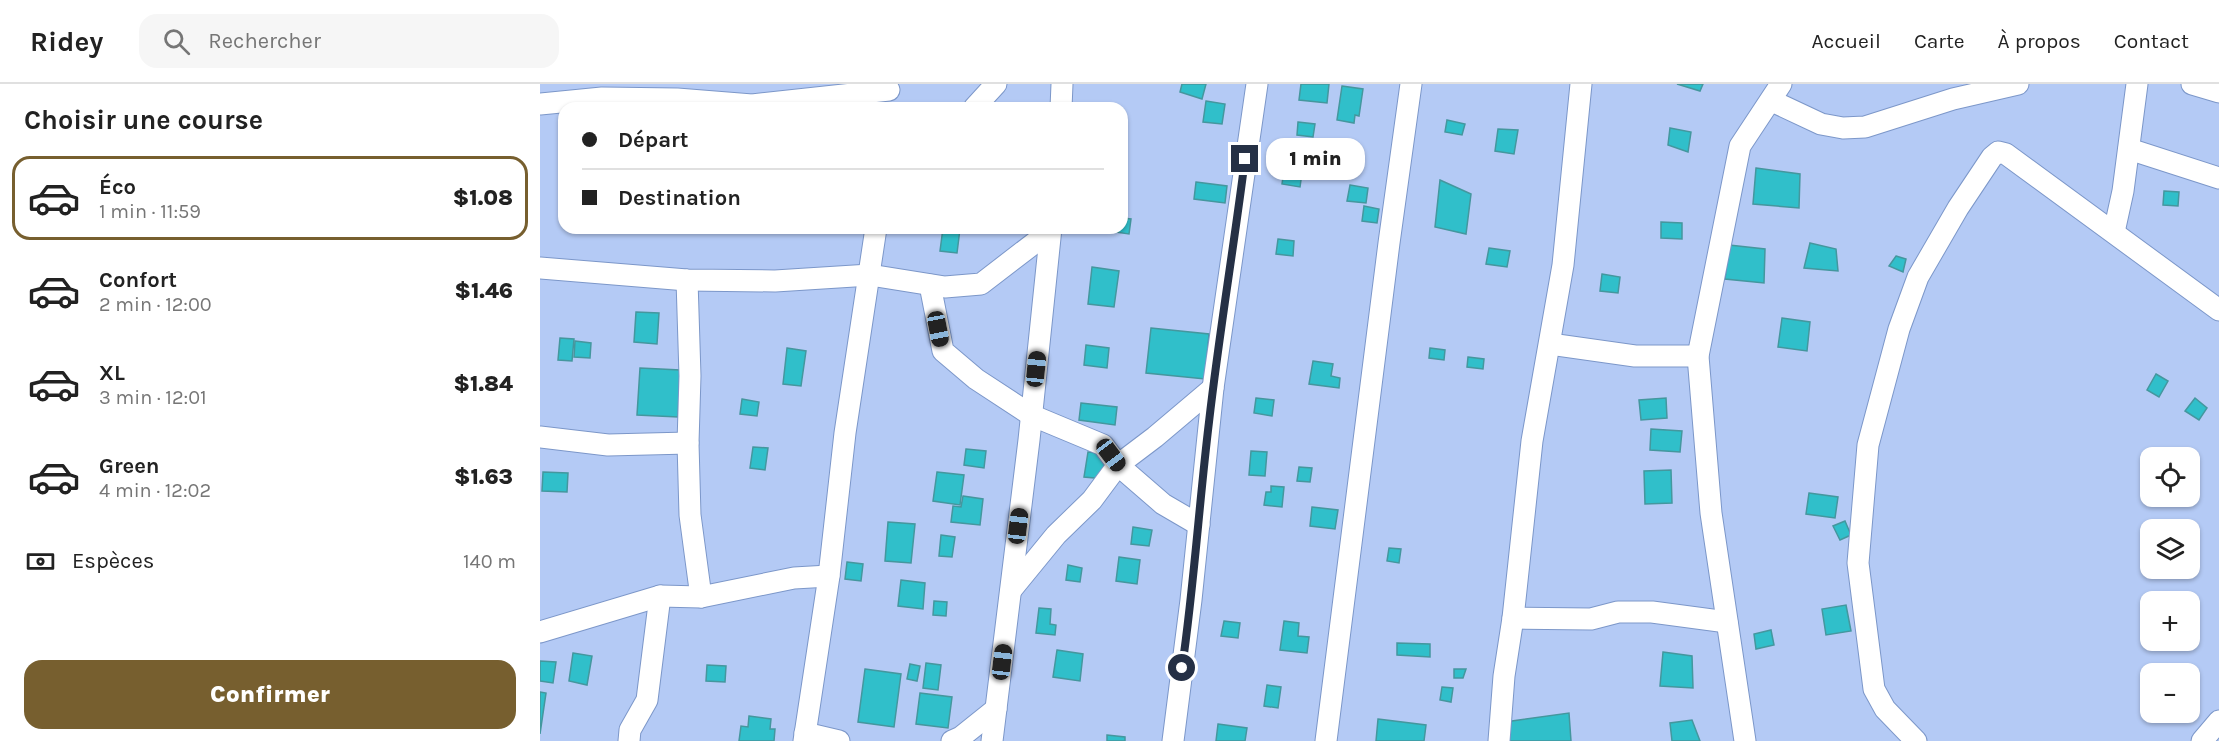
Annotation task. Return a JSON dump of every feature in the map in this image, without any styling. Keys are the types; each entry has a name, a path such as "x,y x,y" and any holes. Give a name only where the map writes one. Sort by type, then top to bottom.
{"street":[{"path":"980,102 996,84"},
{"path":"1061,102 1062,84"},
{"path":"1173,741 1191,600 1213,388 1257,84"},
{"path":"1326,741 1411,84"},
{"path":"1499,741 1504,676 1513,618 1532,441 1563,265 1581,84"},
{"path":"1745,741 1711,513 1698,356 1740,146 1776,93 1821,124 1843,128 1865,127 1953,99 2018,84"},
{"path":"2114,232 2123,191 2137,84"},
{"path":"2192,84 2219,92"},
{"path":"789,102 888,94"},
{"path":"561,102 602,98 666,98 715,102"},
{"path":"540,104 558,102"},
{"path":"2129,149 2219,178"},
{"path":"1916,741 1885,709 1874,689 1858,562 1868,445 1899,329 1918,277 1958,208 1992,157 1998,152 2006,154 2219,310"},
{"path":"840,741 804,737 829,576 845,433 875,234"},
{"path":"540,268 687,280 775,280 870,275 945,287 981,284 1044,234"},
{"path":"992,741 1031,415 1049,234"},
{"path":"687,280 690,515 702,597"},
{"path":"930,285 943,351 976,378 1031,415 1103,446 1118,465 1164,504 1198,525"},
{"path":"1550,344 1635,356 1698,356"},
{"path":"1011,591 1056,535 1092,500 1118,465 1155,438 1213,388"},
{"path":"540,437 608,445 688,443"},
{"path":"540,632 660,596 702,597 794,578 829,576"},
{"path":"629,741 630,730 647,700 660,596"},
{"path":"1513,618 1591,619 1618,612 1652,612 1727,622"},
{"path":"952,741 961,737 996,709"},
{"path":"2202,741 2219,721"}],"building":[{"path":"1182,84 1206,84 1202,99 1180,92"},
{"path":"1301,84 1329,84 1327,103 1299,100"},
{"path":"1677,84 1703,84 1700,91"},
{"path":"1342,86 1363,89 1359,116 1355,115 1354,123 1337,120"},
{"path":"1206,101 1225,104 1222,124 1203,122"},
{"path":"1447,120 1465,124 1462,135 1445,132"},
{"path":"1298,122 1315,124 1313,137 1297,135"},
{"path":"1670,128 1691,132 1688,152 1668,145"},
{"path":"1498,129 1518,130 1514,154 1495,151"},
{"path":"1756,168 1800,174 1799,208 1753,204"},
{"path":"1284,171 1302,173 1300,187 1282,184"},
{"path":"1440,180 1471,194 1466,234 1435,227"},
{"path":"1196,182 1227,186 1225,203 1194,199"},
{"path":"1350,185 1368,188 1366,203 1347,201"},
{"path":"2164,191 2179,192 2178,206 2163,205"},
{"path":"1364,206 1379,209 1377,223 1362,221"},
{"path":"1128,219 1131,219 1128,234"},
{"path":"1661,222 1682,223 1682,239 1661,238"},
{"path":"942,234 959,234 957,253 940,251"},
{"path":"1278,239 1294,241 1293,256 1276,254"},
{"path":"1810,243 1836,249 1838,271 1804,268"},
{"path":"1729,245 1765,249 1764,283 1725,279"},
{"path":"1489,248 1510,251 1507,267 1486,264"},
{"path":"1896,256 1906,259 1903,272 1889,266"},
{"path":"1092,267 1119,271 1114,307 1088,304"},
{"path":"1602,274 1620,277 1618,293 1600,291"},
{"path":"636,312 659,313 657,344 634,342"},
{"path":"1782,318 1810,322 1807,351 1778,347"},
{"path":"1151,328 1209,334 1205,379 1146,373"},
{"path":"560,338 574,339 572,361 558,360"},
{"path":"575,341 591,343 590,358 574,357"},
{"path":"1086,345 1109,348 1107,368 1084,365"},
{"path":"787,348 806,351 801,386 783,384"},
{"path":"1430,348 1445,350 1444,360 1429,358"},
{"path":"1468,357 1484,359 1483,369 1467,367"},
{"path":"1313,361 1333,364 1331,376 1340,378 1339,388 1309,384"},
{"path":"640,368 680,370 678,417 637,415"},
{"path":"2156,374 2168,381 2159,397 2147,390"},
{"path":"1256,398 1274,400 1272,416 1254,413"},
{"path":"1666,398 1667,418 1641,420 1639,400"},
{"path":"2195,398 2207,408 2199,420 2185,411"},
{"path":"742,399 759,402 757,416 740,414"},
{"path":"1081,403 1117,407 1115,425 1079,420"},
{"path":"1651,429 1682,431 1680,452 1650,450"},
{"path":"753,447 768,448 765,470 750,468"},
{"path":"966,449 986,451 984,468 964,465"},
{"path":"1251,451 1267,452 1265,476 1249,475"},
{"path":"1088,452 1108,454 1105,479 1084,477"},
{"path":"1299,467 1312,468 1310,482 1297,481"},
{"path":"1671,470 1672,503 1645,504 1644,471"},
{"path":"543,472 568,473 567,492 542,491"},
{"path":"937,472 964,475 960,505 933,501"},
{"path":"1271,486 1284,487 1282,507 1264,505 1266,492 1271,492"},
{"path":"1809,493 1838,497 1835,518 1806,514"},
{"path":"963,496 983,499 980,525 951,522 953,506 961,507"},
{"path":"1312,507 1338,510 1335,529 1310,526"},
{"path":"1845,521 1851,535 1840,540 1833,526"},
{"path":"888,522 915,524 911,563 885,561"},
{"path":"1133,527 1152,530 1149,546 1131,544"},
{"path":"941,535 955,537 952,557 939,556"},
{"path":"1389,548 1401,549 1399,563 1387,561"},
{"path":"1119,557 1140,560 1137,584 1116,581"},
{"path":"847,562 863,564 861,581 845,579"},
{"path":"1068,565 1082,568 1080,582 1066,580"},
{"path":"901,580 925,583 923,609 898,606"},
{"path":"934,601 947,602 946,616 933,615"},
{"path":"1846,605 1851,631 1826,635 1822,609"},
{"path":"1039,608 1051,609 1050,624 1056,625 1055,635 1036,633"},
{"path":"1224,621 1240,623 1238,638 1221,636"},
{"path":"1284,621 1299,623 1298,636 1309,637 1307,653 1280,650"},
{"path":"1771,630 1774,645 1756,649 1754,634"},
{"path":"1397,643 1430,644 1430,657 1397,655"},
{"path":"1057,650 1083,654 1080,681 1053,677"},
{"path":"1663,652 1692,656 1693,688 1660,686"},
{"path":"573,653 592,656 587,685 569,681"},
{"path":"540,661 556,662 553,683 540,681"},
{"path":"926,663 941,665 938,690 923,688"},
{"path":"910,664 920,666 917,681 907,679"},
{"path":"707,665 726,666 725,682 706,681"},
{"path":"865,669 901,674 894,727 858,722"},
{"path":"1454,669 1466,669 1463,678 1454,678"},
{"path":"1267,685 1281,687 1278,708 1264,706"},
{"path":"1442,687 1453,688 1451,702 1440,700"},
{"path":"540,692 546,693 540,734"},
{"path":"920,693 952,697 948,728 916,724"},
{"path":"1569,713 1571,741 1506,741 1505,722"},
{"path":"749,716 771,719 770,729 775,729 774,741 739,741 741,726 748,727"},
{"path":"1378,719 1426,725 1424,741 1376,741"},
{"path":"1692,720 1700,741 1672,741 1670,723"},
{"path":"1218,724 1247,728 1245,741 1216,741"},
{"path":"1107,735 1125,737 1125,741 1107,741"}],"route":[{"path":"1182,668 1213,388 1245,159"}]}
